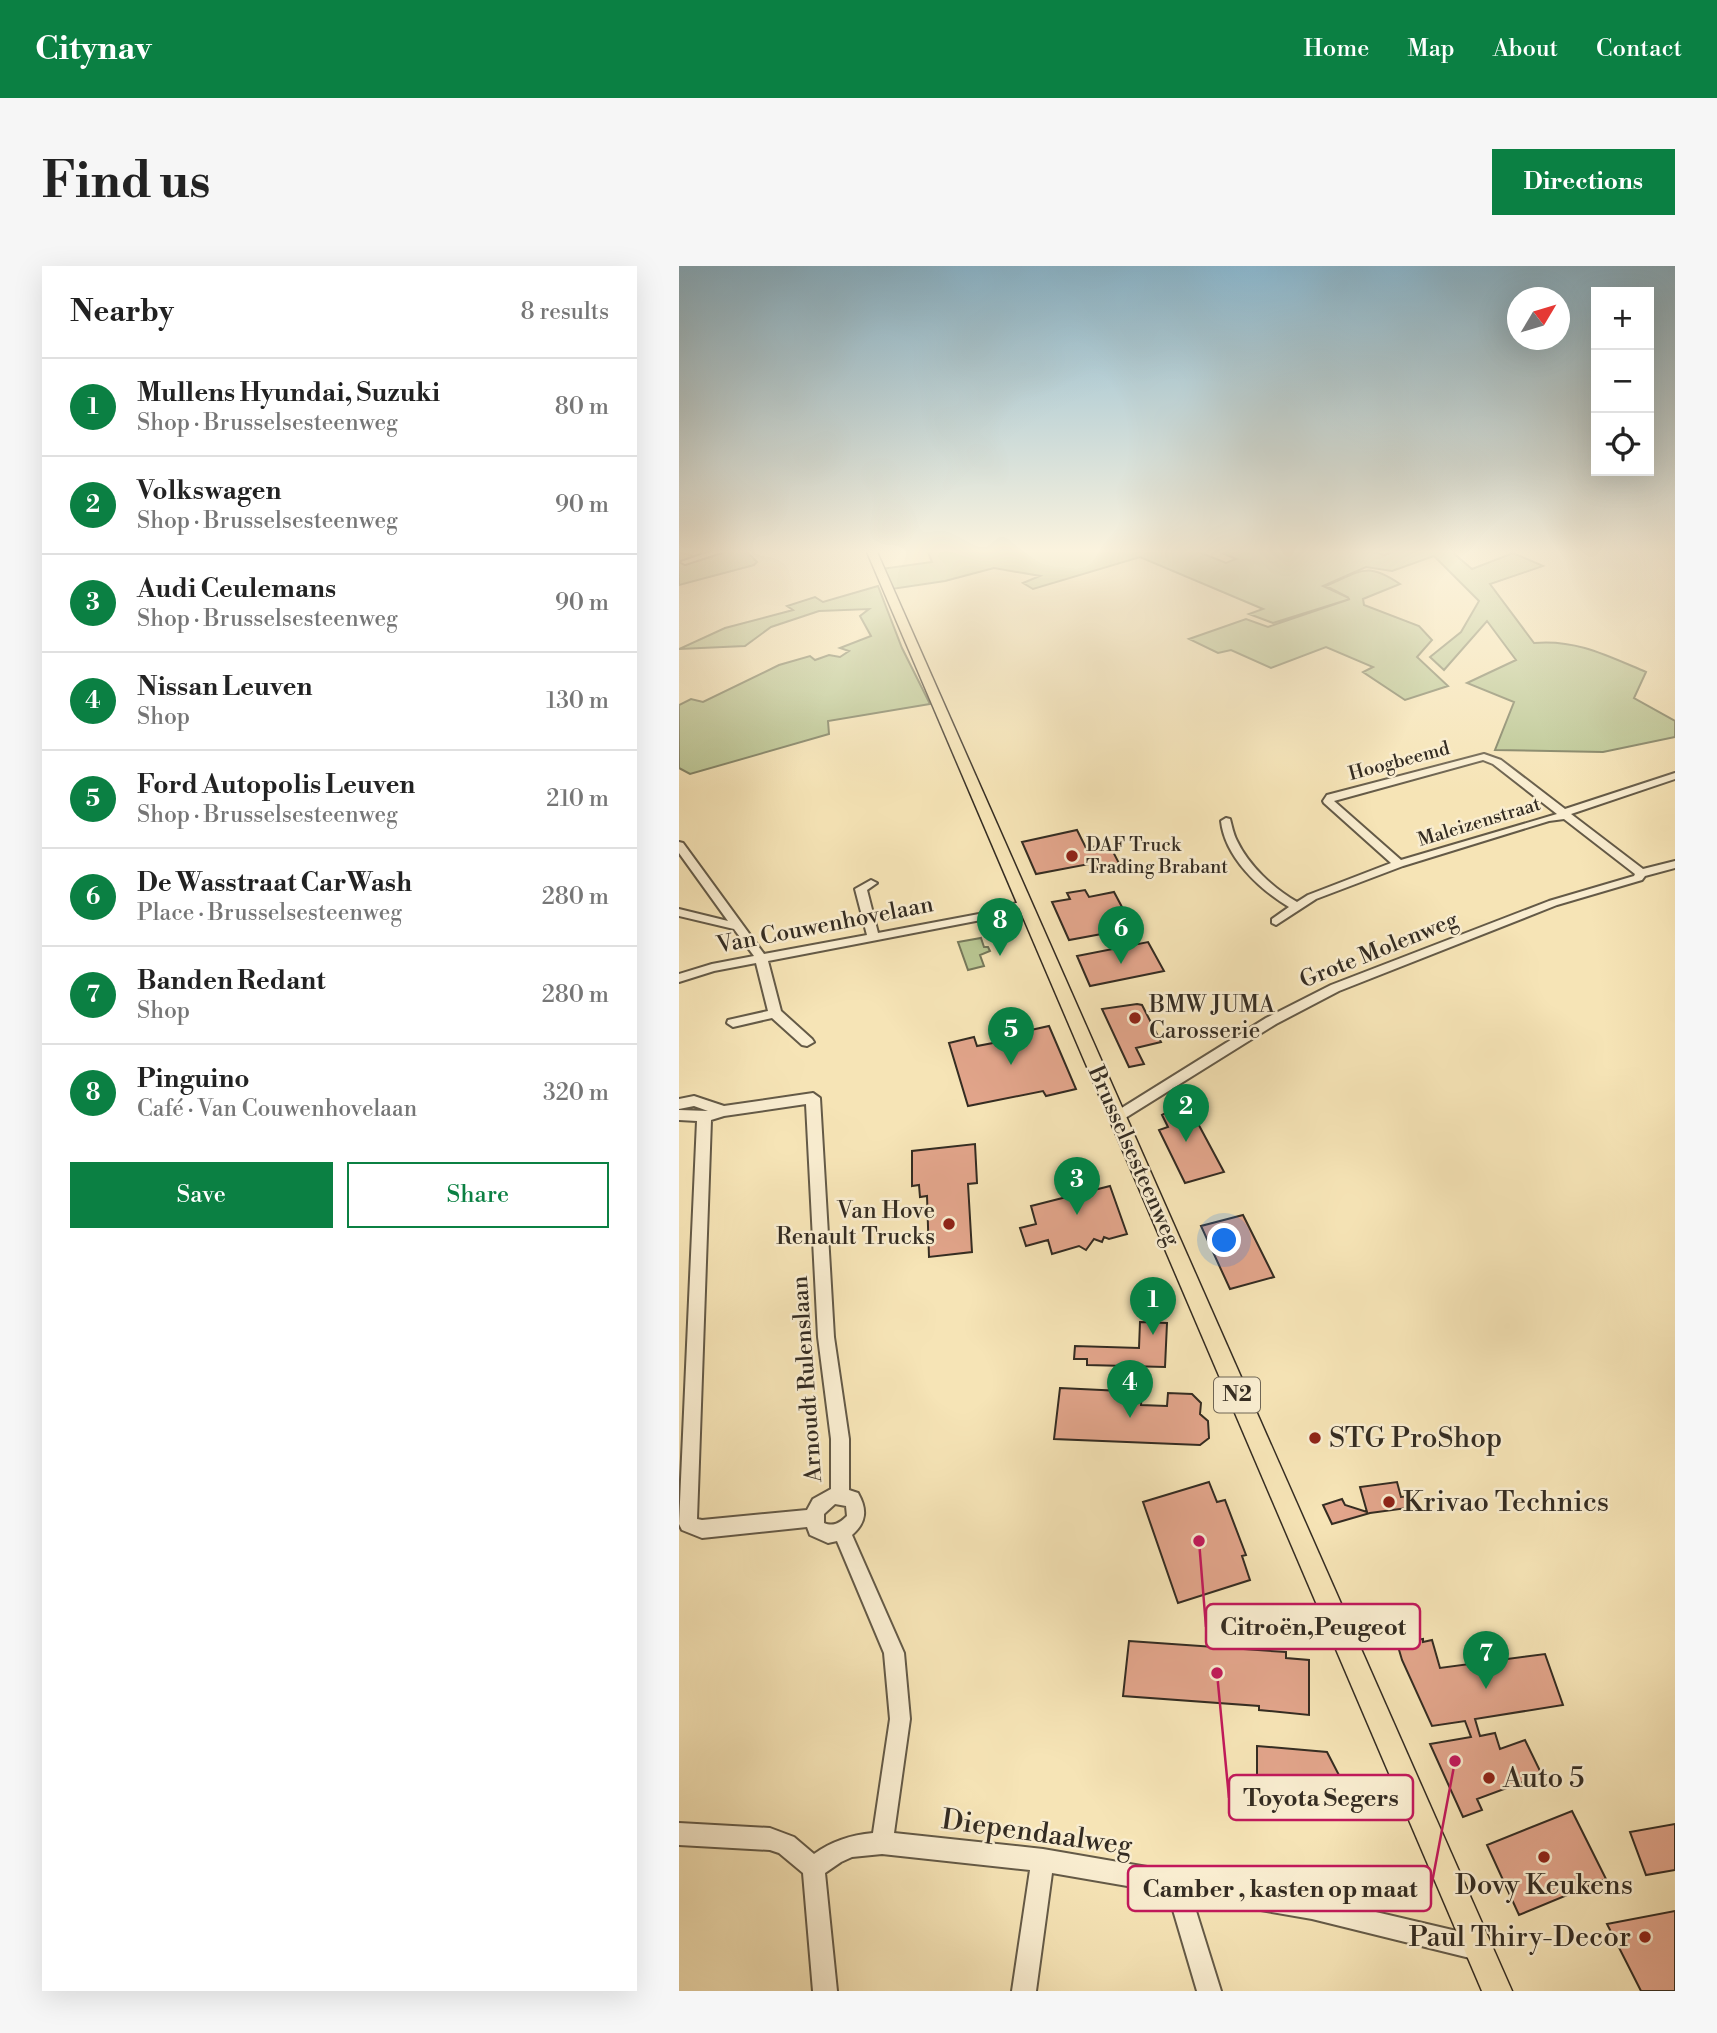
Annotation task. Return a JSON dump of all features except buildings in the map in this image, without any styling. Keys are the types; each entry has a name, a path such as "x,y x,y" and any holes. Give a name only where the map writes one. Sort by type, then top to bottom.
{"main road":[{"name":"Brusselsesteenweg","path":"906,632 1497,1991"}],"street":[{"name":"Hoogbeemd","path":"1399,864 1328,801 1477,758 1492,759 1566,815"},
{"name":"Maleizenstraat","path":"1276,921 1312,897 1399,864 1566,815 1570,810 1675,776"},
{"path":"1566,815 1641,873"},
{"path":"1226,821 1226,829 1248,867 1279,898 1295,906"},
{"path":"679,845 761,958 775,1013 807,1042"},
{"name":"Grote Molenweg","path":"1117,1118 1271,1021 1335,988 1553,903 1675,864"},
{"path":"871,883 861,889 873,936"},
{"name":"Van Couwenhovelaan","path":"679,978 761,958 1025,909"},
{"path":"679,912 738,927"},
{"path":"733,1023 775,1013"},
{"name":"Arnoudt Rulenslaan","path":"704,1117 724,1111 813,1098 826,1337 840,1439 840,1495"},
{"name":"Arnoudt Rulenslaan","path":"679,1104 694,1101 724,1111"},
{"path":"679,1115 704,1117 686,1518 688,1524 702,1529 814,1518 817,1529 822,1532 842,1532 894,1653 900,1719 882,1843"},
{"name":"Arnoudt Rulenslaan","path":"814,1518 822,1502 840,1495 852,1499 857,1510 853,1523 842,1532"},
{"path":"679,1834 770,1839 786,1845 814,1868 825,1991"},
{"name":"Diependaalweg","path":"814,1868 833,1854 852,1846 882,1843 1043,1860 1312,1908 1478,1948"},
{"path":"1024,1991 1043,1860"},
{"path":"1176,1883 1209,1991"}],"green space":[{"path":"715,632 763,632 745,646 679,649"},
{"path":"869,632 896,632 930,704 828,721 829,734 690,774 679,768 679,705 691,699 703,702 779,665 810,656 815,660 829,655 840,657 849,651 840,648 871,636"},
{"path":"1208,632 1425,632 1432,640 1417,657 1448,686 1405,700 1363,672 1373,667 1326,647 1271,668 1231,650 1218,653 1189,639"},
{"path":"1460,632 1477,632 1444,670 1430,657"},
{"path":"1496,632 1526,632 1534,643 1578,646 1646,672 1634,698 1675,721 1675,737 1603,752 1495,750 1514,702 1467,683 1516,660"},
{"path":"981,938 984,947 988,947 990,951 980,955 984,966 968,970 958,942"}],"place":[{"name":"DAF Truck Trading Brabant","path":"1072,856"},
{"name":"Pinguino","path":"1000,956"},
{"name":"De Wasstraat CarWash","path":"1121,964"},
{"name":"BMW JUMA Carosserie","path":"1135,1018"},
{"name":"Ford Autopolis Leuven","path":"1011,1065"},
{"name":"Volkswagen","path":"1186,1142"},
{"name":"Audi Ceulemans","path":"1077,1215"},
{"name":"Van Hove Renault Trucks","path":"949,1224"},
{"name":"Mullens Hyundai, Suzuki","path":"1153,1335"},
{"name":"Nissan Leuven","path":"1130,1418"},
{"name":"STG ProShop","path":"1315,1438"},
{"name":"Krivao Technics","path":"1389,1502"},
{"name":"Citroën,Peugeot","path":"1199,1541"},
{"name":"Toyota Segers","path":"1217,1673"},
{"name":"Banden Redant","path":"1486,1689"},
{"name":"Camber , kasten op maat","path":"1455,1761"},
{"name":"Auto 5","path":"1489,1778"},
{"name":"Dovy Keukens","path":"1544,1857"},
{"name":"Paul Thiry-Decor","path":"1645,1937"}]}
